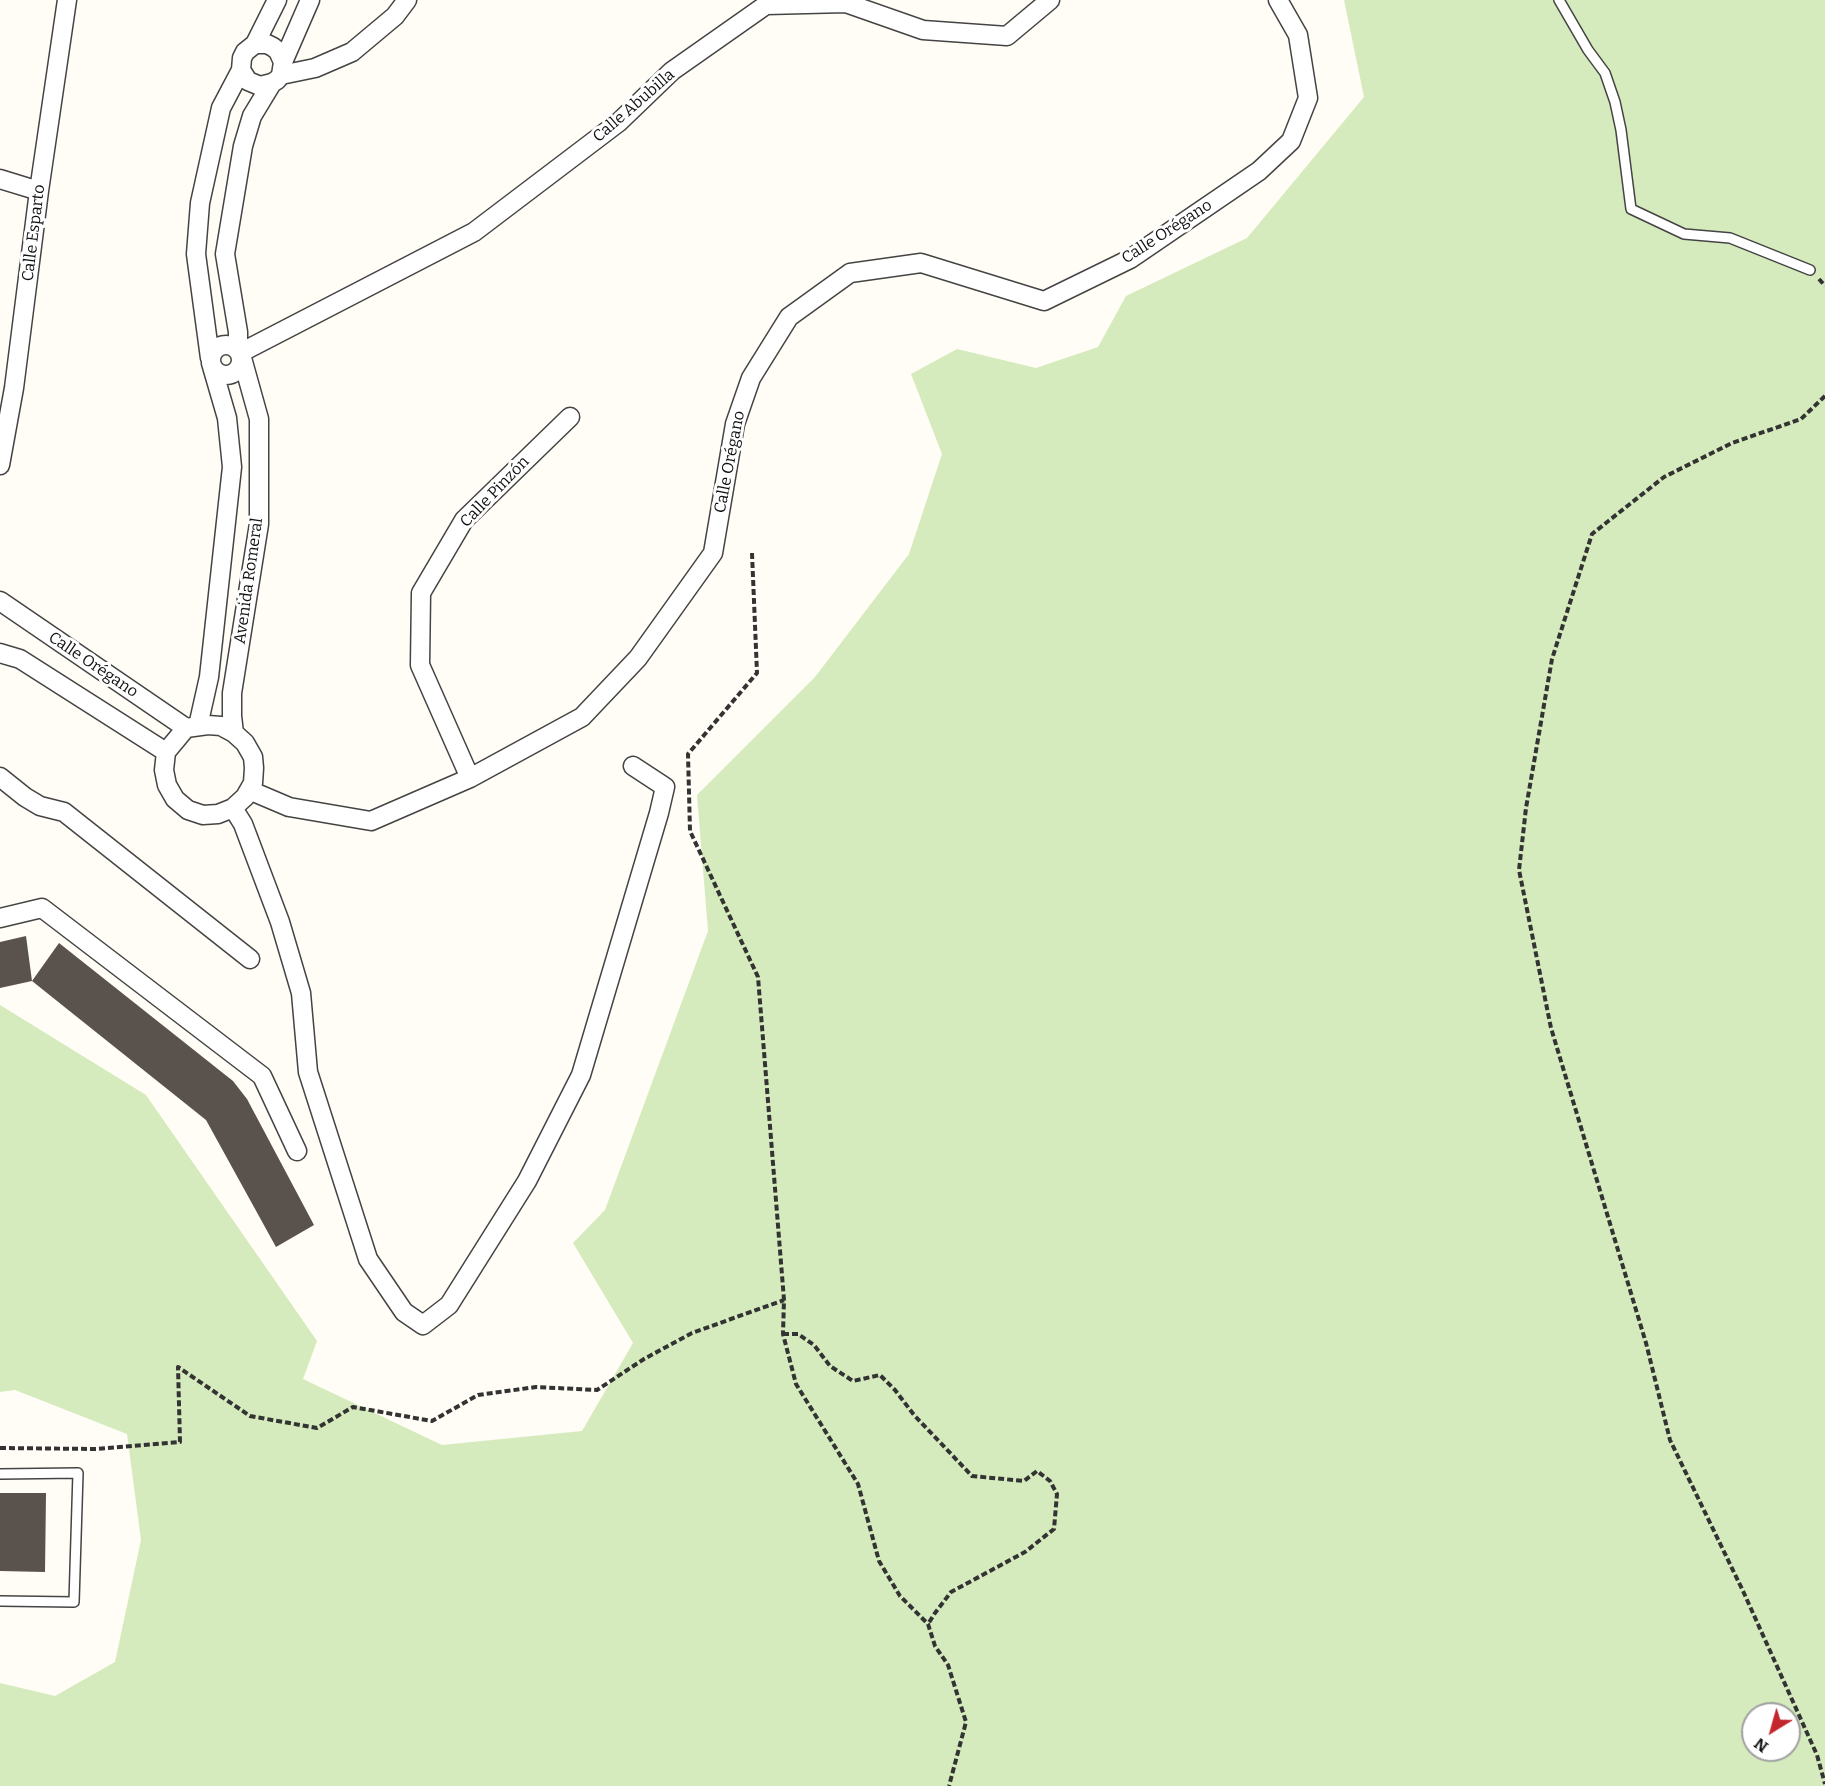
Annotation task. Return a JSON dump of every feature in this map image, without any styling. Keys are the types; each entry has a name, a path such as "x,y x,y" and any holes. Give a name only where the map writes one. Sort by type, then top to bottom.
{"street":[{"name":"Calle Esparto","path":"0,465 7,386 67,0"},
{"path":"277,0 255,44 245,52 242,58 241,70 248,81 254,84 266,85 278,73 315,68 352,52 394,16 407,0"},
{"name":"Avenida Romeral","path":"234,733 232,693 259,524 259,419 240,353 225,254 243,146 252,116 278,73 310,0"},
{"name":"Calle Abubilla","path":"240,353 474,232 620,122 672,71 766,5 846,3 923,30 1007,36 1050,0"},
{"name":"Calle Orégano","path":"249,790 289,807 371,821 470,778 582,717 638,658 712,554 735,424 751,378 789,317 850,273 921,263 1044,301 1130,259 1259,171 1291,141 1308,98 1298,35 1278,0"},
{"path":"255,44 267,44 278,51 278,73"},
{"name":"Avenida Romeral","path":"192,727 209,677 232,467 227,418 211,361 196,254 200,203 222,108 241,70"},
{"path":"0,179 39,191"},
{"path":"229,344 240,353 239,368 231,374 221,374 213,368 211,361 214,349 219,346 229,344"},
{"name":"Calle Pinzón","path":"470,778 420,664 421,593 464,520 570,417"},
{"name":"Calle Orégano","path":"0,601 192,727"},
{"name":"Calle Orégano","path":"0,653 20,659 166,752"},
{"path":"221,726 234,733 245,743 253,757 253,783 245,797 233,808 218,814 203,815 188,810 175,799 167,786 164,770 166,752 192,727 221,726"},
{"path":"233,808 243,824 280,922 301,993 308,1072 368,1259 404,1312 423,1324 449,1305 527,1181 581,1075 665,788 633,766"},
{"path":"0,777 40,806 64,812 250,959"},
{"path":"0,918 42,908 262,1076 297,1151"}],"lane":[{"path":"1559,0 1588,50 1605,73 1615,102 1631,209 1684,234 1730,238 1810,270"},
{"path":"0,1474 78,1473 74,1602 0,1601"}],"path":[{"path":"1825,396 1801,419 1732,443 1664,477 1592,534 1552,659 1526,808 1519,870 1551,1028 1646,1342 1670,1440 1743,1591 1817,1755 1825,1784"},
{"path":"752,553 757,673 688,754 690,831 758,977 784,1300 783,1334 796,1384 858,1484 879,1561 900,1596 928,1624 935,1646 948,1665 966,1722 949,1786"},
{"path":"0,1448 96,1449 180,1442 178,1367 250,1416 316,1428 353,1407 432,1421 478,1395 536,1387 597,1390 644,1359 692,1332 784,1300"},
{"path":"783,1334 798,1334 814,1345 830,1366 853,1382 880,1375 895,1390 914,1416 972,1476 1024,1481 1037,1471 1050,1481 1057,1494 1054,1529 1024,1552 951,1592 928,1624"}],"green space":[{"path":"1344,0 1825,0 1825,1786 0,1786 0,1683 55,1696 115,1662 141,1540 127,1434 15,1390 0,1392 0,1005 146,1095 317,1341 303,1379 442,1445 582,1431 633,1343 573,1243 605,1210 708,931 697,795 815,677 909,554 942,454 911,374 957,349 1036,368 1098,347 1126,296 1247,238 1364,97"}],"building":[{"path":"26,936 32,981 0,988 0,942"},
{"path":"59,943 233,1081 247,1099 314,1225 276,1247 206,1120 32,981"},
{"path":"0,1493 46,1493 45,1572 0,1571"}]}
